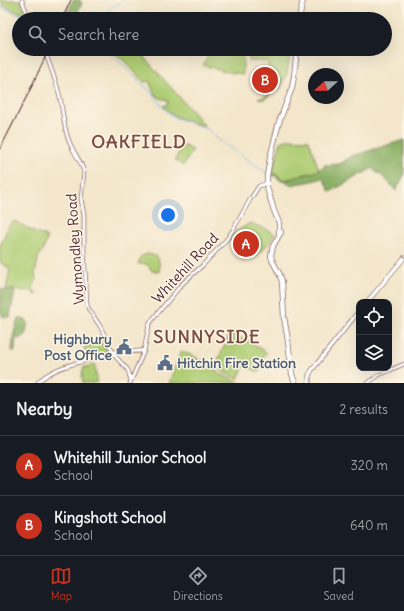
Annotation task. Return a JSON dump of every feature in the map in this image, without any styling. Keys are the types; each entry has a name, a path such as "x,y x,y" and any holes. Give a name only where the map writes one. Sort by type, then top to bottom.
{"main road":[{"path":"300,12 303,0"},
{"path":"295,383 292,374 284,317 282,282 271,256 272,248 281,230 281,222 268,192 267,183 270,158 290,92 294,76 296,56"},
{"path":"370,299 404,258"},
{"path":"309,383 309,375 312,370 356,315"}],"street":[{"path":"22,0 27,12"},
{"name":"Wymondley Road","path":"46,56 59,92 69,141 84,172 81,199 84,215 85,273 88,308 100,326 112,353 128,370"},
{"name":"Whitehill Road","path":"141,353 144,350 149,325 152,320 182,284 203,265 226,240 251,198 260,186 267,183"},
{"path":"36,383 47,374 69,365 126,350 141,353 130,382"},
{"path":"112,353 118,351"},
{"path":"368,383 379,375 404,364"},
{"path":"130,382 128,370 132,371 136,369"}],"green space":[{"path":"0,0 20,0 25,11 17,12 11,10 0,2"},
{"path":"73,0 80,0 82,4 77,12 67,12"},
{"path":"118,56 143,56 204,126 182,119 167,110 163,106 168,104 168,101 157,96 149,81 144,82"},
{"path":"208,56 243,56 243,74 228,72 203,65"},
{"path":"249,56 290,56 287,73 280,88 279,87 278,90 272,88 269,96 263,100 258,98 266,96 270,90 265,87 268,74 268,63 265,61 249,61"},
{"path":"289,139 309,140 319,170 282,180 279,176 272,173 281,142"},
{"path":"404,140 404,175 396,191 373,168 330,192 323,178 292,185 286,183 288,181 280,180 273,175 270,177 272,173 279,176 282,180 291,179 316,172 325,165 340,164 352,156"},
{"path":"185,146 193,150 183,166 175,160 179,152 179,147"},
{"path":"14,221 38,234 43,235 47,239 43,250 39,255 35,273 36,280 33,289 37,293 36,295 32,290 6,289 10,269 0,262 0,246 9,225"},
{"path":"250,223 275,234 271,241 257,256 243,253 244,250 229,239 235,232"},
{"path":"147,254 157,257 159,272 152,271 147,264 138,264 140,257"},
{"path":"0,289 15,291 10,317 3,317 0,311"},
{"path":"18,318 28,322 26,333 21,339 16,338 15,351 12,351 13,337"},
{"path":"230,333 250,342 267,353 263,357 259,372 244,366 238,379 220,370 216,364"},
{"path":"101,342 103,347 106,345 108,352 87,359 84,346"},
{"path":"181,351 196,357 196,359 211,363 218,373 240,383 169,383"},
{"path":"93,363 95,366 97,383 83,383 82,374 85,366 85,368"}],"waterway":[{"path":"105,12 124,0"},
{"path":"0,6 13,12"},
{"path":"113,56 152,93 162,106 174,117 207,129 220,141 266,172"}],"railway":[{"path":"65,12 71,0"},
{"path":"0,149 46,56"}],"place":[{"name":"Kingshott School","path":"265,80"},
{"name":"Whitehill Junior School","path":"246,244"},
{"name":"Highbury Post Office","path":"124,347"},
{"name":"Hitchin Fire Station","path":"165,363"}],"district":[{"name":"OAKFIELD","path":"139,141"},
{"name":"SUNNYSIDE","path":"207,336"}]}
